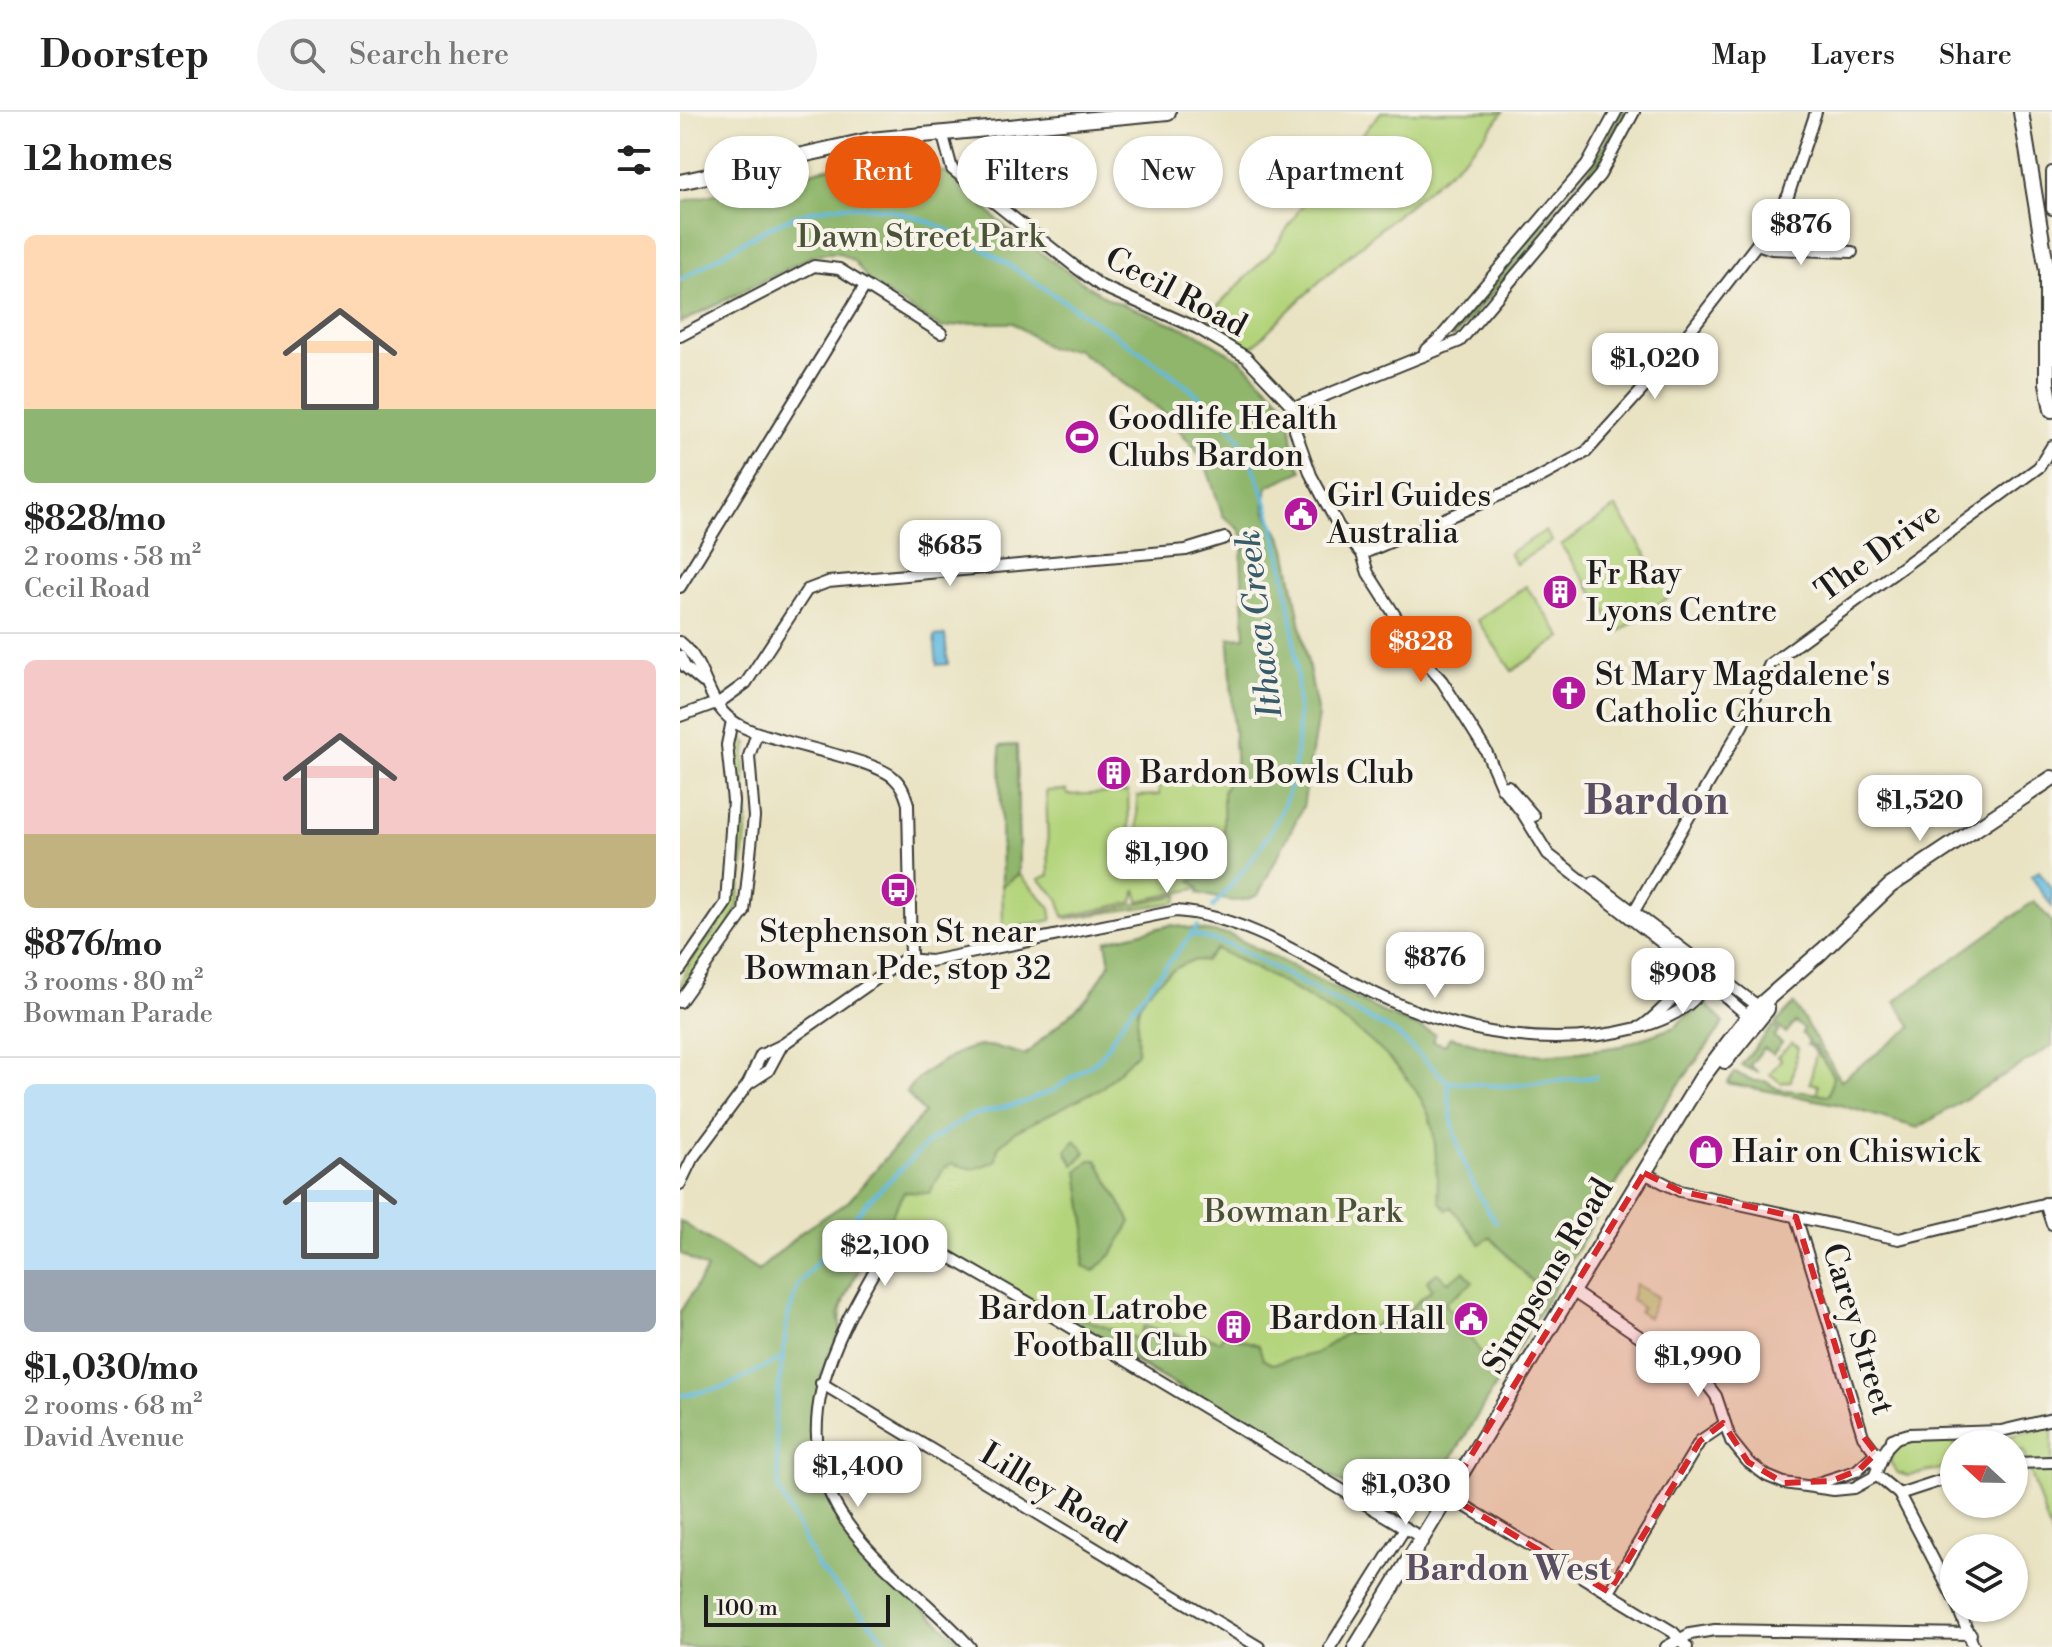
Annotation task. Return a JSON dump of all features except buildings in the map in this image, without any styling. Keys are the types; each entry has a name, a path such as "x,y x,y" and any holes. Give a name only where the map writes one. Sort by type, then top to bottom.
{"main road":[{"path":"680,182 870,140 1168,112"},
{"path":"2021,112 2050,270 2047,396 2052,410"},
{"path":"1644,1173 1691,1101 1701,1079 1755,1013 1890,886 2052,778"},
{"name":"Simpsons Road","path":"1356,1647 1644,1173"}],"street":[{"path":"1421,355 1441,337 1587,165 1616,112"},
{"path":"1634,112 1600,175 1460,341 1294,408 1295,430 1311,475 1339,527 1362,554 1368,573 1419,653 1426,673 1450,697 1486,751 1502,788 1526,816 1546,852 1709,971 1755,1013"},
{"path":"1362,554 1535,480 1586,452 1660,370 1757,244 1788,196 1816,112"},
{"name":"Cecil Road","path":"942,132 952,169 1078,269 1101,286 1197,328 1246,357 1294,408"},
{"path":"2052,172 2052,209"},
{"path":"1757,244 1772,249 1852,252"},
{"path":"680,336 814,266 839,269 941,333"},
{"path":"680,587 865,286"},
{"name":"The Drive","path":"1633,915 1744,722 1770,664 2039,467 2052,446"},
{"path":"680,716 717,704 746,683 807,590 828,582 1186,550 1225,538"},
{"path":"680,642 695,655 704,684"},
{"path":"680,656 685,667 704,684 732,721 757,733 884,772 902,787 908,804 911,958"},
{"path":"680,970 726,903 733,801 727,745 732,721"},
{"path":"680,1002 744,912 754,817 749,756 757,733"},
{"path":"680,1184 692,1159 748,1084 761,1055 782,1045 911,958 931,961 1163,913 1200,913 1262,934 1386,998 1469,1028 1520,1038 1618,1033 1673,1016 1707,982 1709,971"},
{"path":"1633,915 1707,982 1755,1013"},
{"path":"1641,1027 1669,1006 1697,973 1709,971"},
{"path":"680,1169 692,1159"},
{"name":"Simpsons Road","path":"1644,1173 1680,1191 1905,1240 2049,1203"},
{"path":"2049,1203 2052,1224"},
{"name":"Carey Street","path":"1796,1217 1864,1439 1876,1453"},
{"path":"970,1647 853,1532 837,1508 818,1446 816,1410 821,1383 841,1332 899,1228 1422,1538"},
{"path":"1572,1291 1703,1379 1716,1396 1733,1444 1757,1469 1773,1480 1844,1490 1863,1484 1876,1475 1887,1447 1897,1437"},
{"name":"Lilley Road","path":"821,1383 1259,1647"},
{"path":"1809,1485 1856,1471 1897,1437 2001,1431 2052,1419"},
{"path":"1609,1592 1700,1441 1725,1424"},
{"path":"1876,1453 1876,1475"},
{"path":"2028,1463 2052,1462"},
{"path":"1876,1475 1899,1494 1940,1572"},
{"path":"1899,1494 1940,1479"},
{"path":"1447,1495 1609,1592 1684,1643"},
{"path":"1330,1647 1405,1528"},
{"path":"1965,1622 1974,1647"},
{"path":"1666,1647 1715,1630 1971,1634"}],"highlighted area":[{"path":"1644,1173 1680,1191 1796,1217 1863,1436 1876,1453 1859,1470 1831,1481 1784,1483 1748,1462 1723,1423 1700,1441 1609,1592 1447,1495"}],"green space":[{"path":"1381,112 1503,112 1466,156 1432,185 1432,136 1361,136"},
{"path":"1621,112 1629,112 1597,172 1453,338 1451,333 1591,168"},
{"name":"Dawn Street Park","path":"825,168 825,208 941,208 941,171 948,173 957,182 957,208 985,208 1006,228 1109,299 1194,332 1241,360 1289,408 1294,453 1302,471 1268,486 1265,506 1286,548 1318,715 1303,807 1258,895 1235,901 1222,899 1198,893 1199,888 1190,880 1205,877 1224,862 1223,792 1232,773 1236,772 1229,638 1245,637 1241,556 1246,543 1239,529 1223,516 1204,460 1167,415 1076,349 1049,348 1013,323 972,323 941,328 871,284 854,261 839,253 812,256 680,323 680,202 704,196 704,208 809,208 809,172"},
{"path":"1405,208 1319,282 1249,351 1225,331 1204,320 1274,249 1299,210"},
{"path":"1616,507 1672,595 1619,632 1561,545"},
{"path":"1545,531 1552,541 1516,564 1509,553"},
{"path":"1526,586 1562,637 1512,671 1477,620"},
{"path":"1245,634 1256,634 1233,860 1199,888 1139,901 1136,889 1133,902 1064,917 1058,898 1039,879 1049,875 1046,791 1066,790 1068,795 1128,792 1130,867 1139,866 1137,796 1159,795 1159,779 1184,775 1184,766 1236,773 1229,638 1245,638"},
{"path":"737,733 748,743 744,756 747,824 738,906 724,934 680,994 686,971 723,919 731,897 736,869 738,796 733,734"},
{"path":"1017,745 1019,874 1051,908 1052,920 1003,930 1000,746"},
{"path":"1017,745 1019,874 1002,886 1000,746"},
{"path":"1179,895 1176,902 1066,919"},
{"path":"2034,901 2052,922 2052,1046 1918,1128 1836,1104 1727,1083 1735,1073 1755,1081 1765,1081 1778,1089 1829,1095 1833,1076 1815,1046 1807,1045 1809,1042 1802,1033 1804,1029 1795,1022 1786,1033 1775,1024 1794,1004 1841,1080 1912,1027 1895,1001"},
{"name":"Bowman Park","path":"1171,925 1230,935 1390,1016 1435,1034 1432,1041 1445,1045 1450,1037 1502,1051 1543,1055 1621,1046 1675,1027 1702,1000 1724,1023 1664,1105 1418,1514 1411,1518 1400,1517 900,1225 888,1224 848,1291 843,1305 841,1332 828,1355 816,1407 819,1460 837,1510 851,1533 680,1647 680,1312 707,1269 680,1253 680,1221 758,1271 803,1231 849,1201 924,1113 906,1092 912,1084 942,1061 977,1047 992,1047 1025,1055 1089,997 1110,963 1106,941"},
{"path":"1171,925 1230,935 1390,1016 1435,1034 1432,1041 1445,1045 1450,1037 1502,1051 1543,1055 1621,1046 1675,1027 1702,1000 1724,1023 1664,1105 1418,1514 1403,1518 1063,1318 1065,1312 1138,1339 1144,1326 1197,1340 1202,1335 1220,1341 1223,1334 1259,1345 1263,1359 1272,1364 1317,1353 1346,1333 1365,1331 1382,1321 1389,1328 1432,1289 1427,1281 1437,1273 1448,1282 1464,1271 1473,1282 1445,1303 1492,1368 1512,1355 1508,1349 1543,1293 1490,1237 1480,1244 1451,1207 1447,1210 1440,1202 1431,1121 1411,1084 1390,1059 1364,1036 1305,996 1216,949 1205,961 1196,960 1177,968 1157,982 1143,999 1138,1012 1137,1053 1103,1087 1016,1131 998,1147 996,1161 974,1169 952,1164 943,1169 929,1193 904,1192 865,1265 856,1273 838,1314 841,1332 822,1373 815,1419 815,1443 825,1488 834,1509 858,1543 965,1647 680,1647 680,1312 707,1269 680,1253 680,1221 758,1271 803,1231 849,1201 924,1113 906,1092 912,1084 942,1061 977,1047 992,1047 1025,1055 1089,997 1110,963 1106,941"},
{"path":"1773,1026 1779,1031 1774,1037 1782,1043 1773,1054 1764,1048 1750,1065 1759,1073 1741,1065"},
{"path":"1792,1043 1798,1048 1791,1081 1781,1083 1770,1074 1781,1060 1777,1057"},
{"path":"1812,1045 1833,1076 1829,1096 1817,1093 1818,1085 1810,1083 1816,1053 1810,1047"},
{"path":"1075,1140 1086,1152 1074,1165 1066,1151"},
{"path":"1090,1160 1097,1160 1131,1222 1113,1253 1094,1271 1083,1266 1086,1230 1078,1171"},
{"path":"1635,1284 1657,1297 1648,1318 1639,1312 1642,1308 1631,1300"},
{"path":"2052,1426 2052,1538 2028,1463 2028,1432"},
{"path":"1911,1441 1940,1441 1940,1469 1908,1476 1897,1473 1890,1462 1895,1448"}],"water":[{"path":"945,635 948,664 937,665 934,636"},
{"path":"2039,871 2052,890 2052,907 2031,876"}],"waterway":[{"name":"Ithaca Creek","path":"680,280 759,233 801,214 844,206 873,207 900,213 952,232 1000,259 1150,358 1222,418 1238,438 1255,470 1269,512 1290,611 1298,712 1296,755 1283,808 1257,853 1213,907"},
{"name":"Ithaca Creek","path":"892,1647 819,1568 779,1490 775,1417 788,1317 798,1285 871,1198 930,1141 969,1116 1022,1103 1054,1090 1100,1058 1127,1015 1198,926"},
{"path":"1191,934 1232,946 1396,1033 1448,1082 1504,1086 1596,1077"},
{"path":"1448,1083 1452,1120 1462,1156 1496,1222"},
{"path":"680,1396 725,1387 784,1357"}],"place":[{"name":"Goodlife Health Clubs Bardon","path":"1082,437"},
{"name":"Girl Guides Australia","path":"1301,514"},
{"name":"Fr Ray Lyons Centre","path":"1560,592"},
{"name":"St Mary Magdalene's Catholic Church","path":"1569,693"},
{"name":"Bardon Bowls Club","path":"1114,773"},
{"name":"Stephenson St near Bowman Pde, stop 32","path":"898,890"},
{"name":"Hair on Chiswick","path":"1706,1152"},
{"name":"Bardon Hall","path":"1471,1319"},
{"name":"Bardon Latrobe Football Club","path":"1234,1327"}],"district":[{"name":"Bardon","path":"1656,802"},
{"name":"Bardon West","path":"1508,1570"}]}
